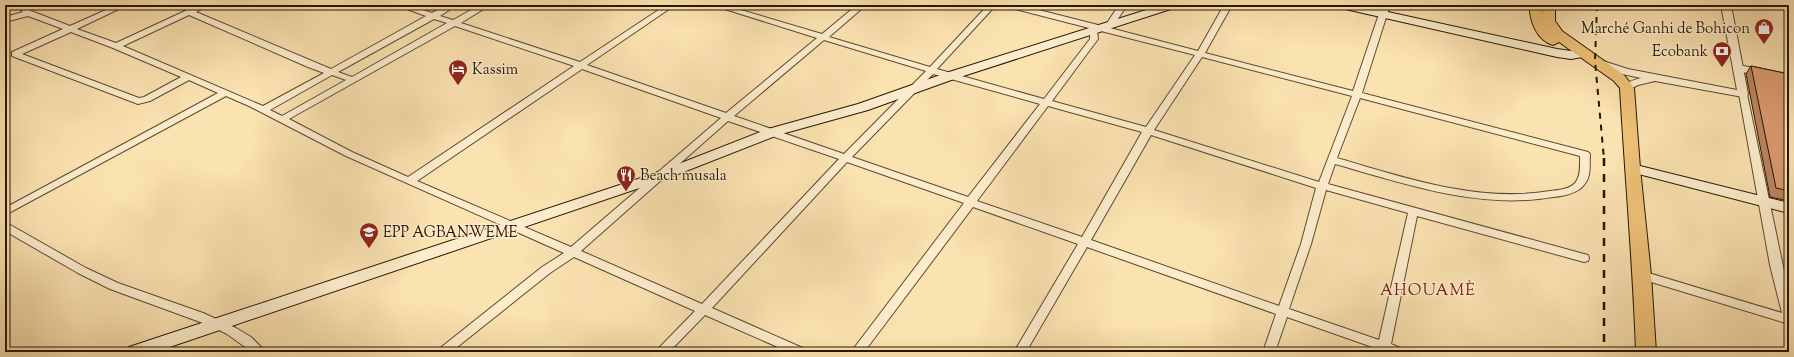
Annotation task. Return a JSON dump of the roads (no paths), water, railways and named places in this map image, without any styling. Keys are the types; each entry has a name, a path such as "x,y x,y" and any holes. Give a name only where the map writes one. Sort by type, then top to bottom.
{"highway":[{"path":"1536,5 1536,19 1539,26 1553,42 1577,54 1596,61 1619,78 1628,96 1632,168 1642,275 1646,352"},
{"path":"1549,5 1548,13 1552,27 1564,41 1577,54 1628,96"}],"main road":[{"path":"135,352 658,176 773,132 863,107 950,76 1173,5"},
{"path":"1341,5 1385,10 1527,47 1577,54"},
{"path":"1632,168 1789,208"}],"street":[{"path":"21,5 28,13 116,46 225,93 283,119 349,154 409,181 801,352"},
{"path":"123,5 15,54 138,101 147,99 188,77"},
{"path":"116,46 204,5"},
{"path":"400,5 773,132 1283,312 1384,350 1399,352"},
{"path":"263,110 453,5"},
{"path":"283,119 486,5"},
{"path":"409,181 582,66 670,5"},
{"path":"716,5 950,76 1148,131 1322,186 1584,258"},
{"path":"443,352 546,270 572,252 727,117 862,5"},
{"path":"661,352 703,310 845,158 914,89 930,70 992,5"},
{"path":"1010,5 1585,154 1583,180 1576,187 1567,191 1545,196 1481,196 1419,183 1332,160"},
{"path":"858,352 1101,29 1123,5"},
{"path":"1020,352 1148,131 1200,54 1228,5"},
{"path":"1726,5 1776,265 1789,319"},
{"path":"1269,352 1306,244 1322,186 1357,94 1385,10"},
{"path":"189,12 310,65 353,80"},
{"path":"5,20 28,13"},
{"path":"1596,61 1626,72 1743,94"},
{"path":"1738,68 1767,74"},
{"path":"1628,96 1634,83 1659,77"},
{"path":"5,212 225,93"},
{"path":"1384,350 1413,212"},
{"path":"5,226 99,279 131,294 216,324 252,345 260,352"},
{"path":"1642,275 1789,319"}],"railway":[{"path":"1597,5 1595,61 1604,159"},
{"path":"1604,159 1604,352"}],"place":[{"name":"Marché Ganhi de Bohicon","path":"1764,45"},
{"name":"Ecobank","path":"1722,68"},
{"name":"Kassim","path":"458,86"},
{"name":"Beach musala","path":"626,192"},
{"name":"EPP AGBANWEME","path":"369,249"}],"district":[{"name":"AHOUAMÈ","path":"1428,289"}]}
